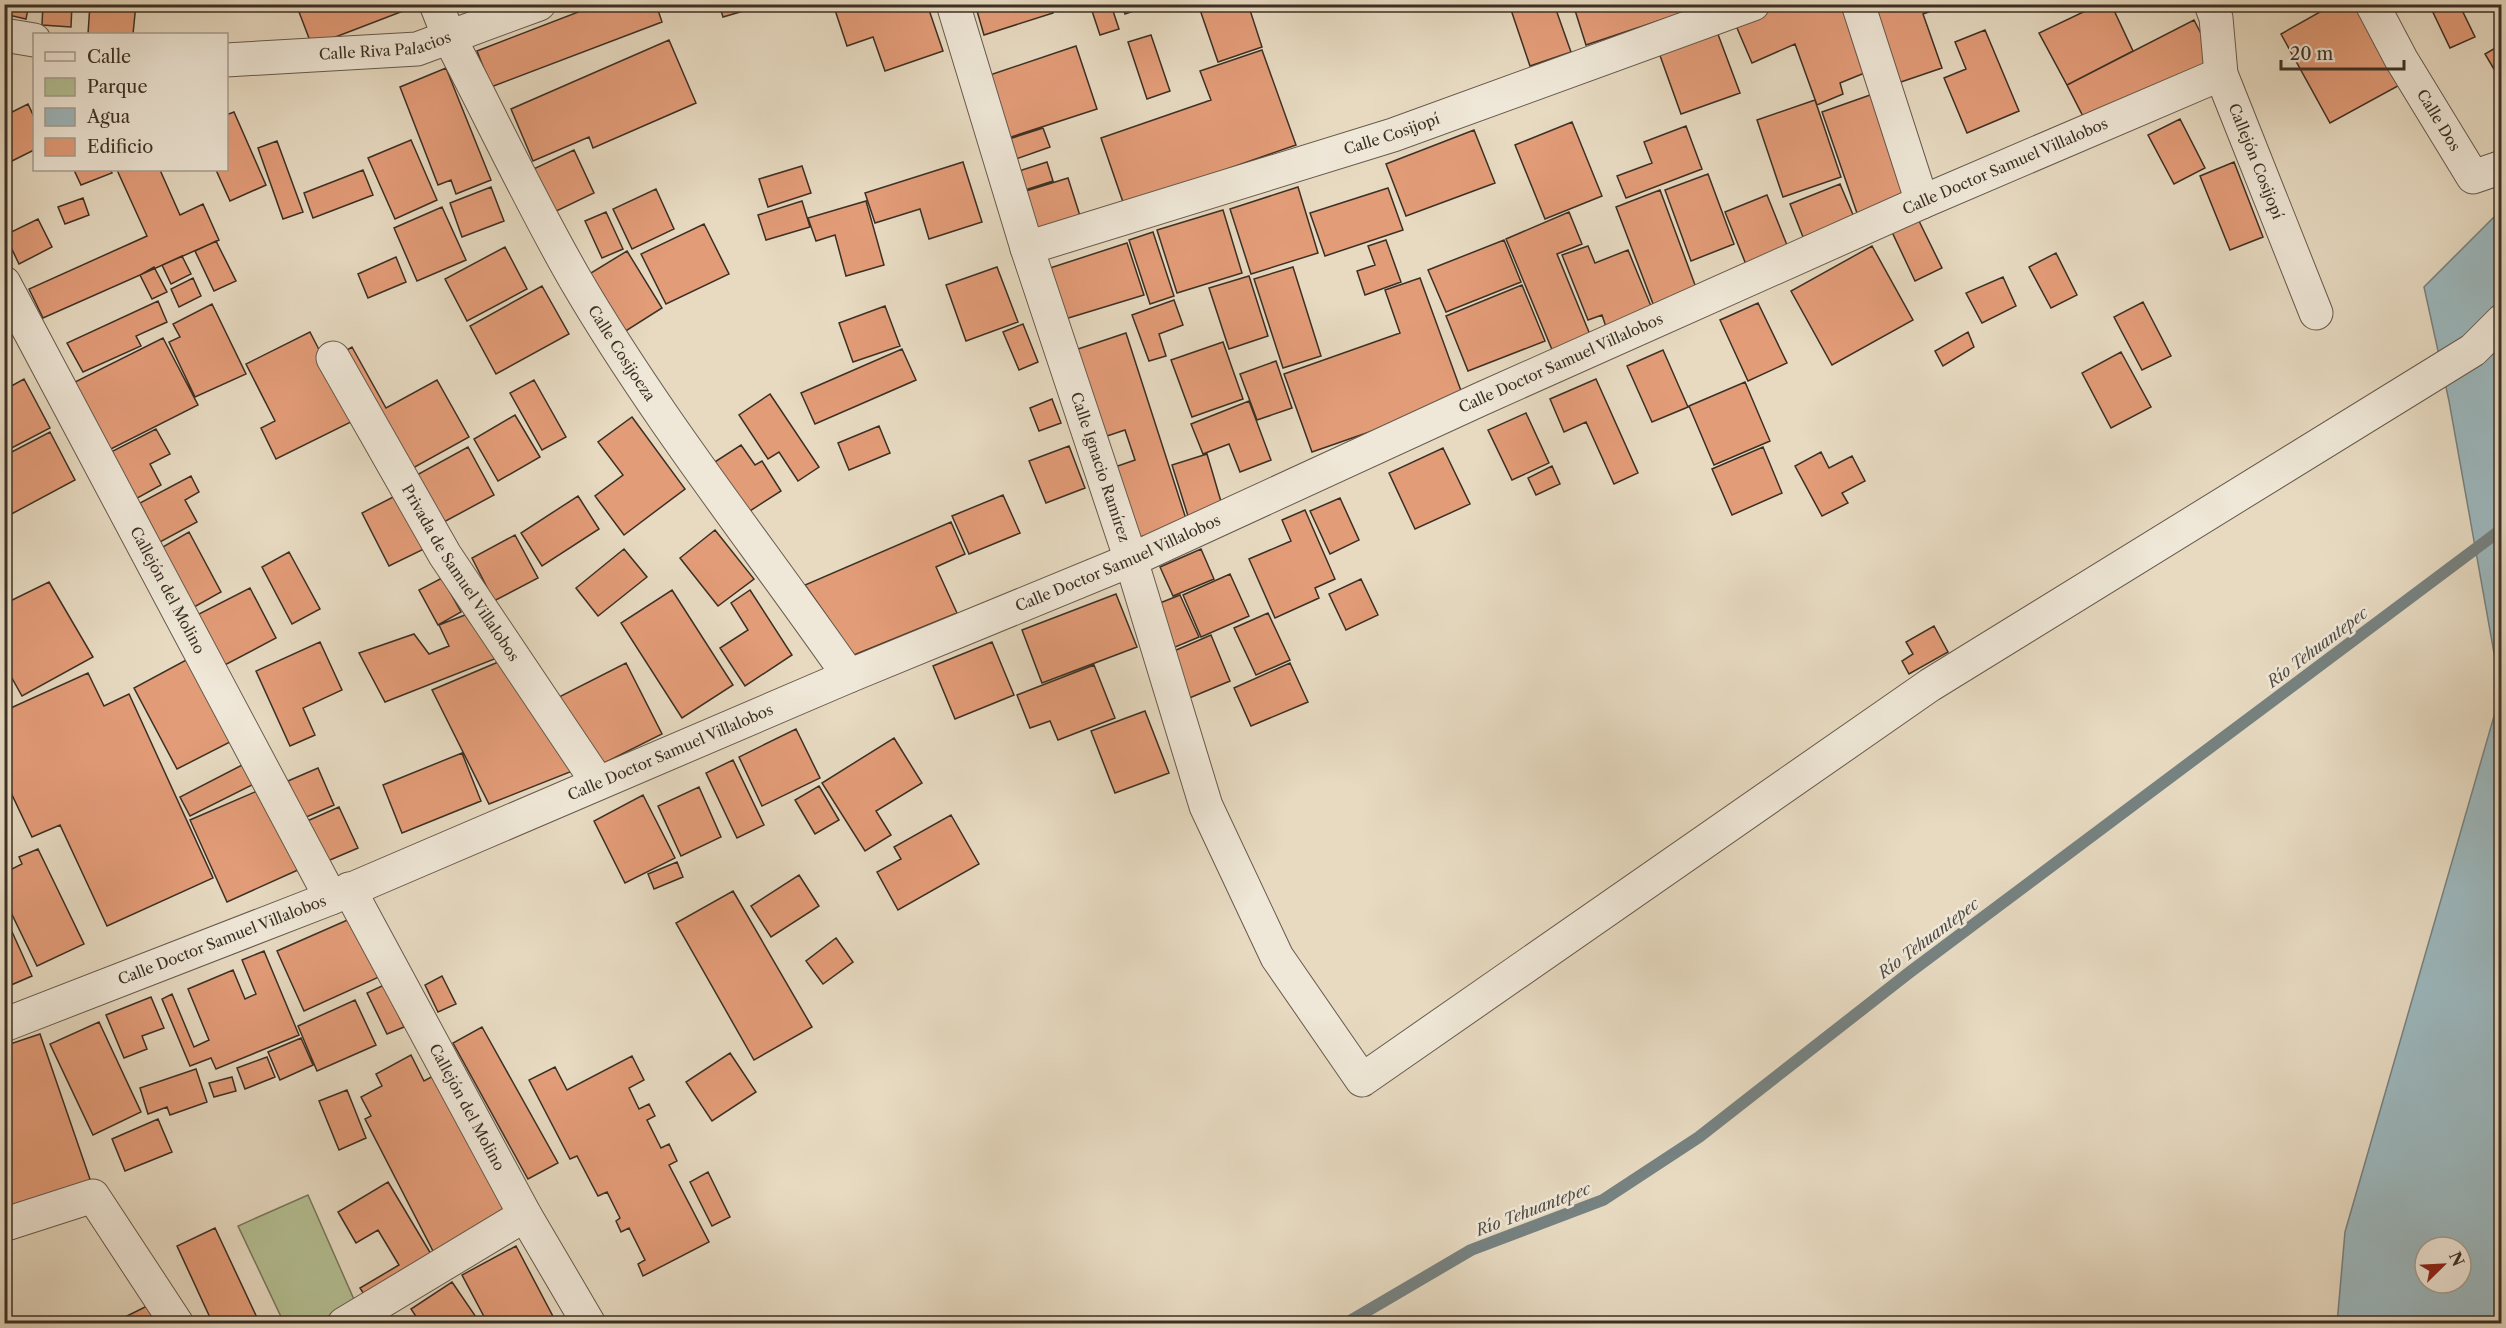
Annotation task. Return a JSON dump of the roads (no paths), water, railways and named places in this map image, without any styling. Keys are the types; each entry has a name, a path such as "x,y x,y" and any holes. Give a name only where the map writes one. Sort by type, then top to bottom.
{"street":[{"name":"Calle Cosijoeza","path":"436,4 449,37 575,279 702,475 784,582 849,676"},
{"name":"Calle Riva Palacios","path":"228,60 417,49 539,4"},
{"name":"Calle Ignacio Ramírez","path":"953,4 1027,248 1131,560 1206,806 1277,957 1362,1080 1930,685 2473,350 2502,321"},
{"name":"Calle Cosijopí","path":"1027,248 1393,135 1753,4"},
{"path":"1858,4 1922,202"},
{"name":"Callejón Cosijopí","path":"2211,4 2216,18 2221,74 2316,313"},
{"name":"Calle Dos","path":"2380,18 2402,59 2487,172"},
{"path":"4,35 33,40"},
{"name":"Calle Doctor Samuel Villalobos","path":"4,1025 340,894 849,676 1131,560 1481,399 1922,202 2221,74"},
{"name":"Callejón del Molino","path":"4,283 340,894 589,1323"},
{"name":"Privada de Samuel Villalobos","path":"333,358 445,555 598,783"},
{"path":"4,1220 6,1224 93,1196 177,1323"},
{"path":"344,1323 525,1215"}],"water":[{"path":"2501,210 2501,692 2449,401 2424,287"},
{"path":"2501,692 2501,1323 2337,1324 2345,1232"}],"waterway":[{"name":"Río Tehuantepec","path":"1345,1324 1471,1250 1603,1200 1699,1137 1910,972 2502,529"}]}
